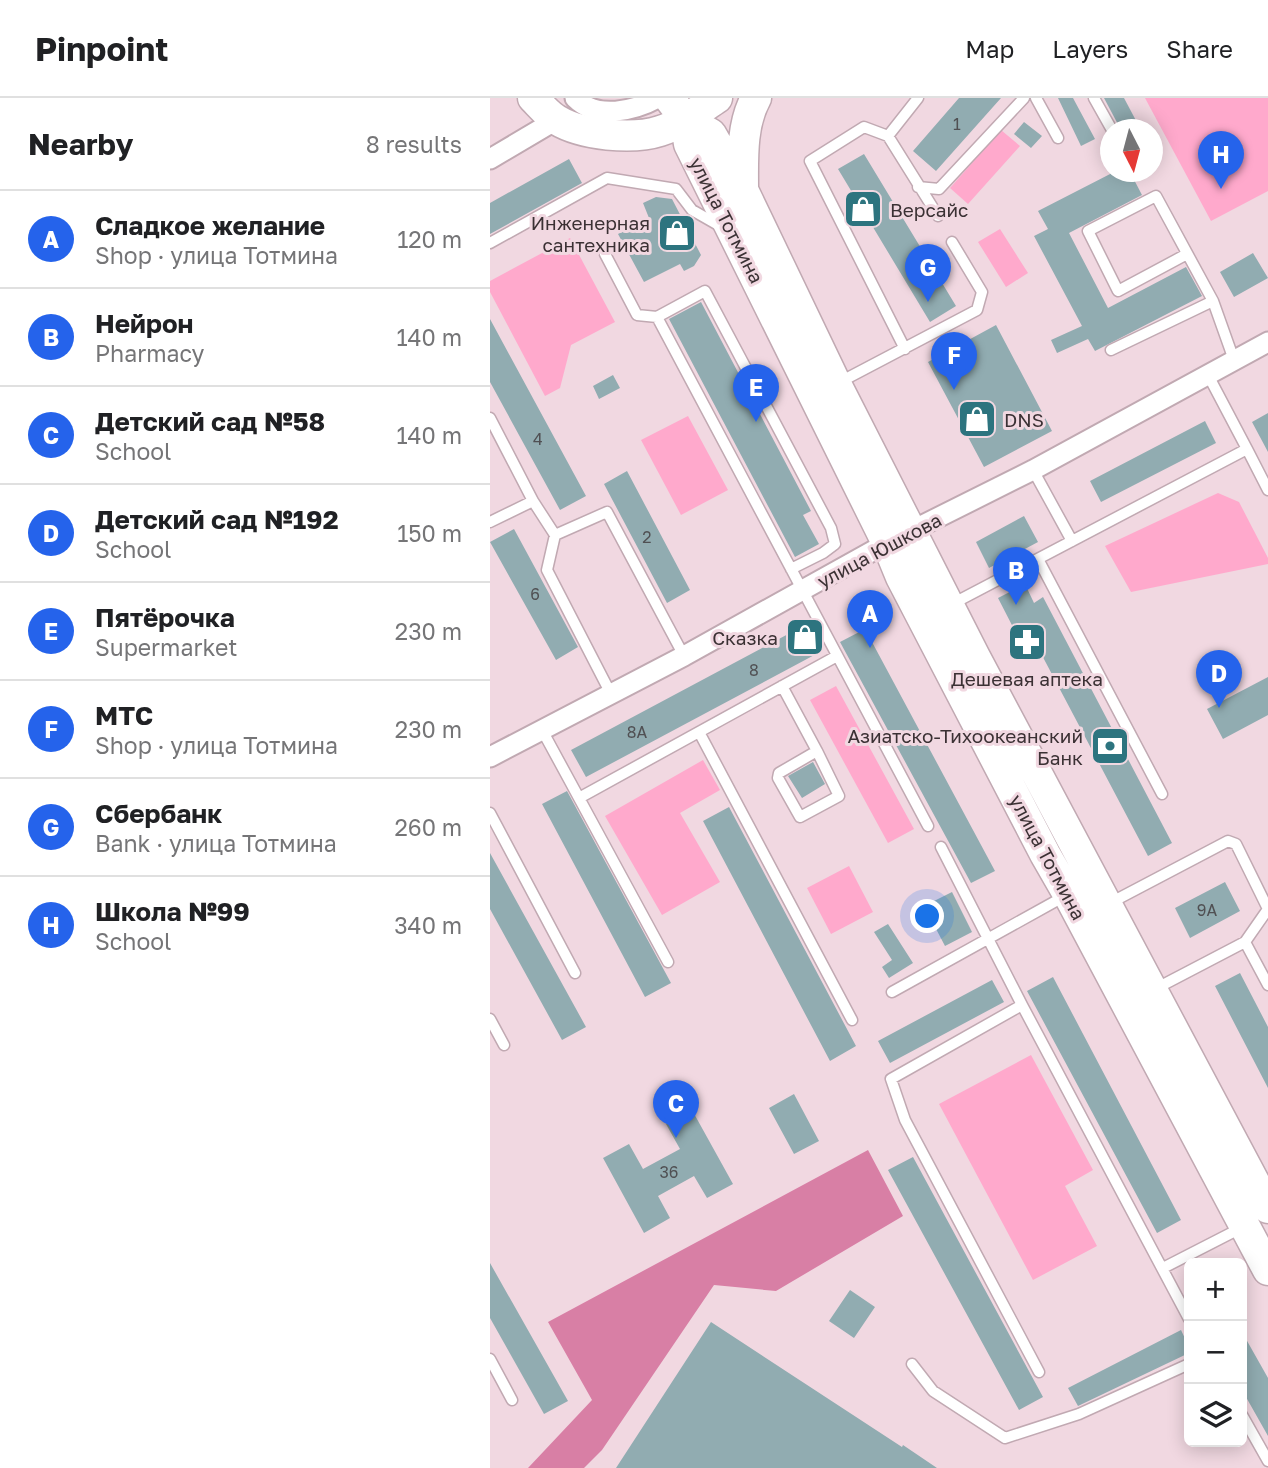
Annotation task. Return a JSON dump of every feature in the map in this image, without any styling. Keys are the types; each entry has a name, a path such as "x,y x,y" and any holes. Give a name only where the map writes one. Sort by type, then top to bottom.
{"main road":[{"path":"533,98 566,109 570,126 607,135 634,136 660,131 677,109 717,98"},
{"path":"743,190 743,150 751,106 756,98"},
{"name":"улица Тотмина","path":"677,109 711,134 743,190 836,384 899,538 901,577 1045,854 1257,1217"},
{"name":"улица Тотмина","path":"677,109 689,144 734,234 899,538 949,606 1152,990 1257,1217 1268,1270"}],"street":[{"path":"490,159 566,109 581,104 615,112 640,107 658,98"},
{"name":"улица Юшкова","path":"490,757 684,656 899,538 1033,470 1268,342"}],"lane":[{"path":"888,136 918,98"},
{"path":"918,187 939,189 1024,98"},
{"path":"1036,98 1058,138"},
{"path":"1094,98 1106,119"},
{"path":"905,349 810,161 864,127 888,136 938,216"},
{"path":"490,243 607,178 676,189 692,211 734,234"},
{"path":"1187,254 1118,291 1088,231 1156,195 1213,301 1234,360"},
{"path":"836,384 977,310 982,292 952,242"},
{"path":"605,254 637,315 657,317 705,291 831,528 835,544 791,569"},
{"path":"1111,350 1213,301"},
{"path":"657,317 928,826"},
{"path":"1208,375 1268,490"},
{"path":"490,418 533,500 555,535 547,570 611,694"},
{"path":"949,606 1247,449"},
{"path":"1033,470 1072,541"},
{"path":"490,522 533,500"},
{"path":"555,535 607,512 684,656"},
{"path":"1038,559 1162,794"},
{"path":"579,798 837,656"},
{"path":"782,685 817,751 839,796 800,817 778,778 779,773 817,751"},
{"path":"542,730 668,962"},
{"path":"699,732 852,1020"},
{"path":"490,813 575,973"},
{"path":"1107,905 1228,841 1236,844 1268,909 1245,942 1152,990"},
{"path":"941,848 1184,1308"},
{"path":"892,992 1068,894"},
{"path":"1245,942 1268,985"},
{"path":"1022,1005 891,1079 905,1120 1039,1373"},
{"path":"490,1019 504,1045"},
{"path":"1163,1268 1257,1217"},
{"path":"490,1359 512,1400"},
{"path":"912,1364 933,1391 1005,1438 1079,1415 1184,1366"},
{"path":"1247,1424 1268,1461"}],"shaded area":[{"path":"1145,98 1268,98 1268,191 1211,221 1163,132 1163,119 1156,119"},
{"path":"1001,130 1020,146 968,204 950,188"},
{"path":"1000,229 1028,273 1006,287 978,242"},
{"path":"570,238 615,322 571,345 560,388 545,396 490,292 490,281"},
{"path":"688,416 728,490 681,515 641,440"},
{"path":"1218,493 1239,502 1268,558 1268,564 1131,592 1105,546"},
{"path":"836,686 914,829 888,843 810,700"},
{"path":"703,760 720,790 680,813 720,882 662,915 605,816"},
{"path":"849,866 873,912 831,934 807,888"},
{"path":"1031,1055 1093,1170 1065,1186 1097,1246 1033,1280 939,1104"},
{"path":"868,1150 903,1216 776,1291 714,1285 602,1450 584,1468 528,1468 592,1400 548,1322"}],"building":[{"path":"959,98 1001,98 936,171 913,151"},
{"path":"1058,98 1073,98 1095,139 1081,146"},
{"path":"1104,98 1124,98 1135,119 1115,119"},
{"path":"1024,122 1042,136 1031,148 1014,134"},
{"path":"864,154 956,306 930,322 838,169"},
{"path":"569,159 582,183 490,234 490,203"},
{"path":"1100,179 1100,182 1135,182 1142,195 1069,233 1108,308 1186,267 1202,296 1095,351 1088,339 1057,353 1051,340 1082,326 1034,236 1048,229 1038,211"},
{"path":"656,197 672,199 701,255 694,266 684,271 680,264 644,282 618,234 649,218 643,203"},
{"path":"1253,253 1268,278 1234,297 1220,272"},
{"path":"701,302 811,511 803,515 819,544 795,557 669,319"},
{"path":"490,319 586,496 560,510 490,382"},
{"path":"996,325 1052,431 984,467 928,362"},
{"path":"613,375 620,388 599,399 593,386"},
{"path":"1268,413 1268,452 1252,422"},
{"path":"1205,421 1216,443 1101,502 1090,481"},
{"path":"627,471 690,590 667,603 604,484"},
{"path":"1024,516 1038,542 989,568 976,542"},
{"path":"514,529 578,647 556,660 490,542"},
{"path":"1025,584 1034,603 1043,597 1172,843 1148,856 1027,627 1016,633 998,598"},
{"path":"805,625 820,652 586,777 571,750"},
{"path":"865,629 995,871 971,883 840,642"},
{"path":"1268,677 1268,715 1223,739 1207,709"},
{"path":"813,762 825,784 802,798 788,776"},
{"path":"567,791 671,983 645,997 542,804"},
{"path":"729,807 856,1046 830,1061 703,821"},
{"path":"490,853 586,1027 562,1040 490,909"},
{"path":"1225,882 1240,911 1190,938 1175,908"},
{"path":"952,892 972,932 945,946 924,906"},
{"path":"888,924 913,963 889,978 882,967 892,960 874,932"},
{"path":"1240,973 1268,1027 1268,1088 1215,986"},
{"path":"1053,977 1181,1220 1157,1233 1027,991"},
{"path":"992,980 1004,1002 890,1063 878,1041"},
{"path":"794,1094 819,1141 794,1154 769,1108"},
{"path":"692,1110 733,1184 707,1198 694,1176 658,1196 670,1218 644,1233 603,1158 629,1144 643,1169 680,1149 666,1124"},
{"path":"913,1157 1043,1397 1019,1410 888,1170"},
{"path":"490,1263 568,1401 544,1414 490,1318"},
{"path":"850,1290 875,1307 854,1338 829,1321"},
{"path":"711,1322 902,1447 903,1445 937,1468 616,1468"},
{"path":"1181,1330 1184,1336 1184,1355 1078,1406 1068,1388"},
{"path":"1247,1341 1268,1378 1268,1436 1247,1399"}],"place":[{"name":"Школа №99","path":"1221,189"},
{"name":"Версайс","path":"863,209"},
{"name":"Инженерная сантехника","path":"677,233"},
{"name":"Сбербанк","path":"928,302"},
{"name":"МТС","path":"954,390"},
{"name":"DNS","path":"977,419"},
{"name":"Пятёрочка","path":"756,422"},
{"name":"Нейрон","path":"1016,605"},
{"name":"Сказка","path":"805,637"},
{"name":"Дешевая аптека","path":"1027,642"},
{"name":"Сладкое желание","path":"870,648"},
{"name":"Детский сад №192","path":"1219,708"},
{"name":"Азиатско-Тихоокеанский Банк","path":"1110,746"},
{"name":"Детский сад №58","path":"676,1138"}]}
